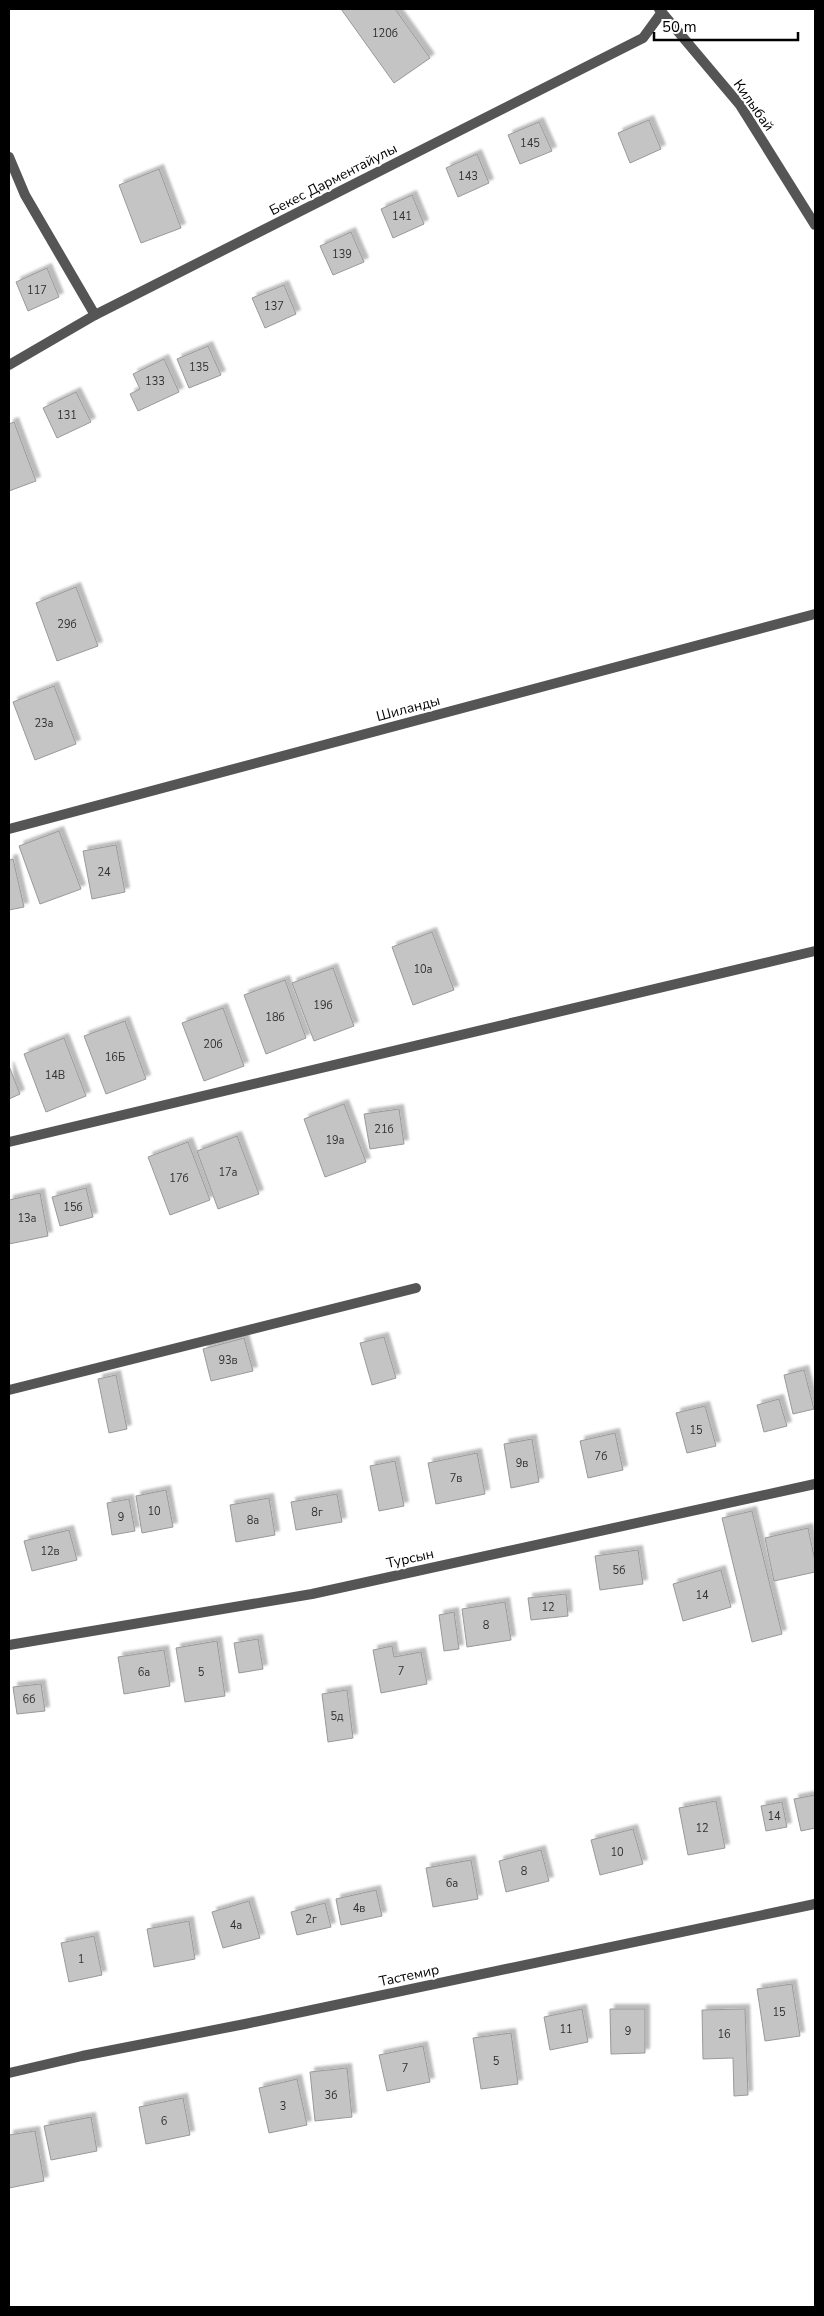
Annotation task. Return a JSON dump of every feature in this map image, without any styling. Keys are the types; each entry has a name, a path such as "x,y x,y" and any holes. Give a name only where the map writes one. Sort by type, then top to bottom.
{"street":[{"name":"Килыбай","path":"660,10 740,105 815,225"},
{"name":"Бекес Дарментайулы","path":"9,365 95,315 643,38 660,10"},
{"path":"9,157 26,196 95,315"},
{"name":"Шиланды","path":"9,829 815,614"},
{"path":"9,1142 815,951"},
{"path":"9,1390 416,1288"},
{"name":"Турсын","path":"9,1645 312,1594 815,1484"},
{"name":"Тастемир","path":"9,2073 82,2056 245,2024 815,1904"}],"building":[{"path":"341,9 395,9 430,58 394,83"},
{"path":"649,120 661,149 630,163 618,133"},
{"path":"539,122 552,151 520,164 508,135"},
{"path":"477,154 489,183 458,197 446,168"},
{"path":"159,169 181,228 141,243 119,185"},
{"path":"412,195 424,224 393,238 381,209"},
{"path":"351,232 364,262 333,275 320,246"},
{"path":"47,268 59,297 28,311 16,282"},
{"path":"284,285 296,314 265,328 252,298"},
{"path":"208,346 221,375 189,388 177,359"},
{"path":"164,359 179,392 138,411 130,394 140,389 133,374"},
{"path":"76,392 91,422 57,438 43,408"},
{"path":"14,422 36,481 9,491 9,424"},
{"path":"76,587 98,646 57,661 36,603"},
{"path":"54,686 76,744 35,760 13,702"},
{"path":"59,831 81,889 40,904 19,846"},
{"path":"116,845 125,892 92,899 83,851"},
{"path":"13,859 24,907 9,910 9,860"},
{"path":"432,932 454,990 413,1005 392,947"},
{"path":"333,968 354,1026 314,1041 292,983"},
{"path":"285,980 306,1038 266,1054 244,995"},
{"path":"223,1008 244,1066 204,1081 182,1023"},
{"path":"125,1021 146,1079 106,1094 84,1036"},
{"path":"64,1038 86,1096 46,1112 24,1054"},
{"path":"9,1066 20,1094 9,1099"},
{"path":"344,1104 366,1162 325,1177 304,1119"},
{"path":"399,1109 404,1144 370,1149 364,1114"},
{"path":"237,1136 259,1194 218,1209 197,1151"},
{"path":"188,1142 210,1200 170,1215 148,1157"},
{"path":"86,1188 93,1217 60,1226 52,1197"},
{"path":"40,1193 48,1236 9,1244 9,1200"},
{"path":"384,1337 396,1378 372,1385 360,1343"},
{"path":"244,1338 253,1371 211,1381 203,1349"},
{"path":"804,1370 814,1409 793,1414 784,1375"},
{"path":"116,1375 127,1429 109,1433 98,1379"},
{"path":"779,1399 787,1426 764,1432 757,1405"},
{"path":"705,1406 716,1446 687,1453 676,1413"},
{"path":"615,1433 623,1470 588,1478 580,1441"},
{"path":"532,1439 539,1482 511,1488 504,1444"},
{"path":"477,1453 485,1494 436,1504 428,1463"},
{"path":"395,1461 404,1506 379,1511 370,1466"},
{"path":"166,1490 173,1527 142,1533 136,1496"},
{"path":"337,1494 342,1522 296,1530 291,1502"},
{"path":"269,1498 275,1535 236,1542 230,1505"},
{"path":"129,1499 135,1531 112,1535 107,1503"},
{"path":"752,1511 782,1634 752,1642 722,1518"},
{"path":"808,1528 815,1561 815,1572 774,1581 765,1538"},
{"path":"69,1530 77,1560 32,1571 24,1541"},
{"path":"638,1550 643,1584 600,1590 595,1556"},
{"path":"721,1570 731,1607 683,1621 673,1584"},
{"path":"566,1594 568,1616 531,1620 528,1598"},
{"path":"505,1602 511,1640 467,1647 462,1609"},
{"path":"454,1612 459,1649 444,1651 439,1615"},
{"path":"258,1639 263,1669 239,1673 234,1643"},
{"path":"217,1641 225,1696 185,1702 176,1648"},
{"path":"392,1646 394,1657 421,1652 427,1684 381,1693 373,1650"},
{"path":"164,1650 170,1686 124,1694 118,1657"},
{"path":"41,1684 45,1711 17,1714 13,1687"},
{"path":"347,1690 353,1738 328,1742 322,1694"},
{"path":"815,1795 815,1828 801,1831 794,1799"},
{"path":"716,1801 725,1848 688,1855 679,1808"},
{"path":"782,1802 787,1827 766,1831 761,1806"},
{"path":"633,1829 643,1864 600,1875 591,1840"},
{"path":"541,1850 549,1881 506,1892 499,1861"},
{"path":"471,1860 478,1899 433,1907 426,1868"},
{"path":"376,1890 382,1916 341,1925 336,1899"},
{"path":"249,1901 260,1938 223,1948 212,1912"},
{"path":"325,1903 331,1927 297,1935 291,1912"},
{"path":"189,1921 195,1959 154,1967 147,1929"},
{"path":"94,1936 102,1975 69,1982 61,1943"},
{"path":"792,1984 800,2036 765,2041 757,1989"},
{"path":"582,2009 588,2042 550,2050 544,2017"},
{"path":"610,2009 645,2009 645,2053 611,2054"},
{"path":"745,2009 748,2095 734,2096 733,2058 703,2059 702,2010"},
{"path":"511,2033 518,2084 481,2089 473,2038"},
{"path":"423,2046 430,2082 387,2091 379,2055"},
{"path":"347,2068 352,2117 315,2121 310,2072"},
{"path":"297,2079 307,2125 269,2133 259,2088"},
{"path":"183,2098 190,2135 146,2144 139,2107"},
{"path":"91,2117 97,2151 51,2160 44,2126"},
{"path":"35,2131 44,2181 9,2188 9,2135"}]}
